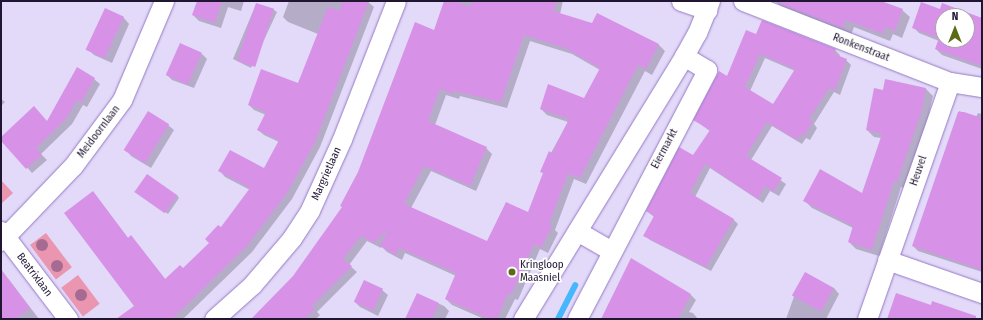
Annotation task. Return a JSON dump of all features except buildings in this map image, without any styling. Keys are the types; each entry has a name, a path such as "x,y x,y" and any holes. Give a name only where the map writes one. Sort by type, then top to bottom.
{"street":[{"name":"Meidoornlaan","path":"3,236 73,166 122,100 164,1"},
{"name":"Margrietlaan","path":"214,319 252,284 292,238 310,210 342,139 396,1"},
{"path":"524,319 684,56 709,5 681,1"},
{"name":"Ronkenstraat","path":"743,1 950,82 982,86"},
{"name":"Eiermarkt","path":"577,319 706,70 684,56"},
{"name":"Heuvel","path":"867,319 950,82"},
{"path":"577,231 611,251"},
{"name":"Beatrixlaan","path":"3,236 68,319"},
{"path":"887,260 982,293"}],"shaded area":[{"path":"1,180 13,193 1,204"},
{"path":"46,233 72,267 56,279 30,245"},
{"path":"78,275 100,304 83,316 61,288"}],"waterway":[{"path":"558,319 575,285"}],"place":[{"name":"Kringloop Maasniel","path":"512,272"}]}
